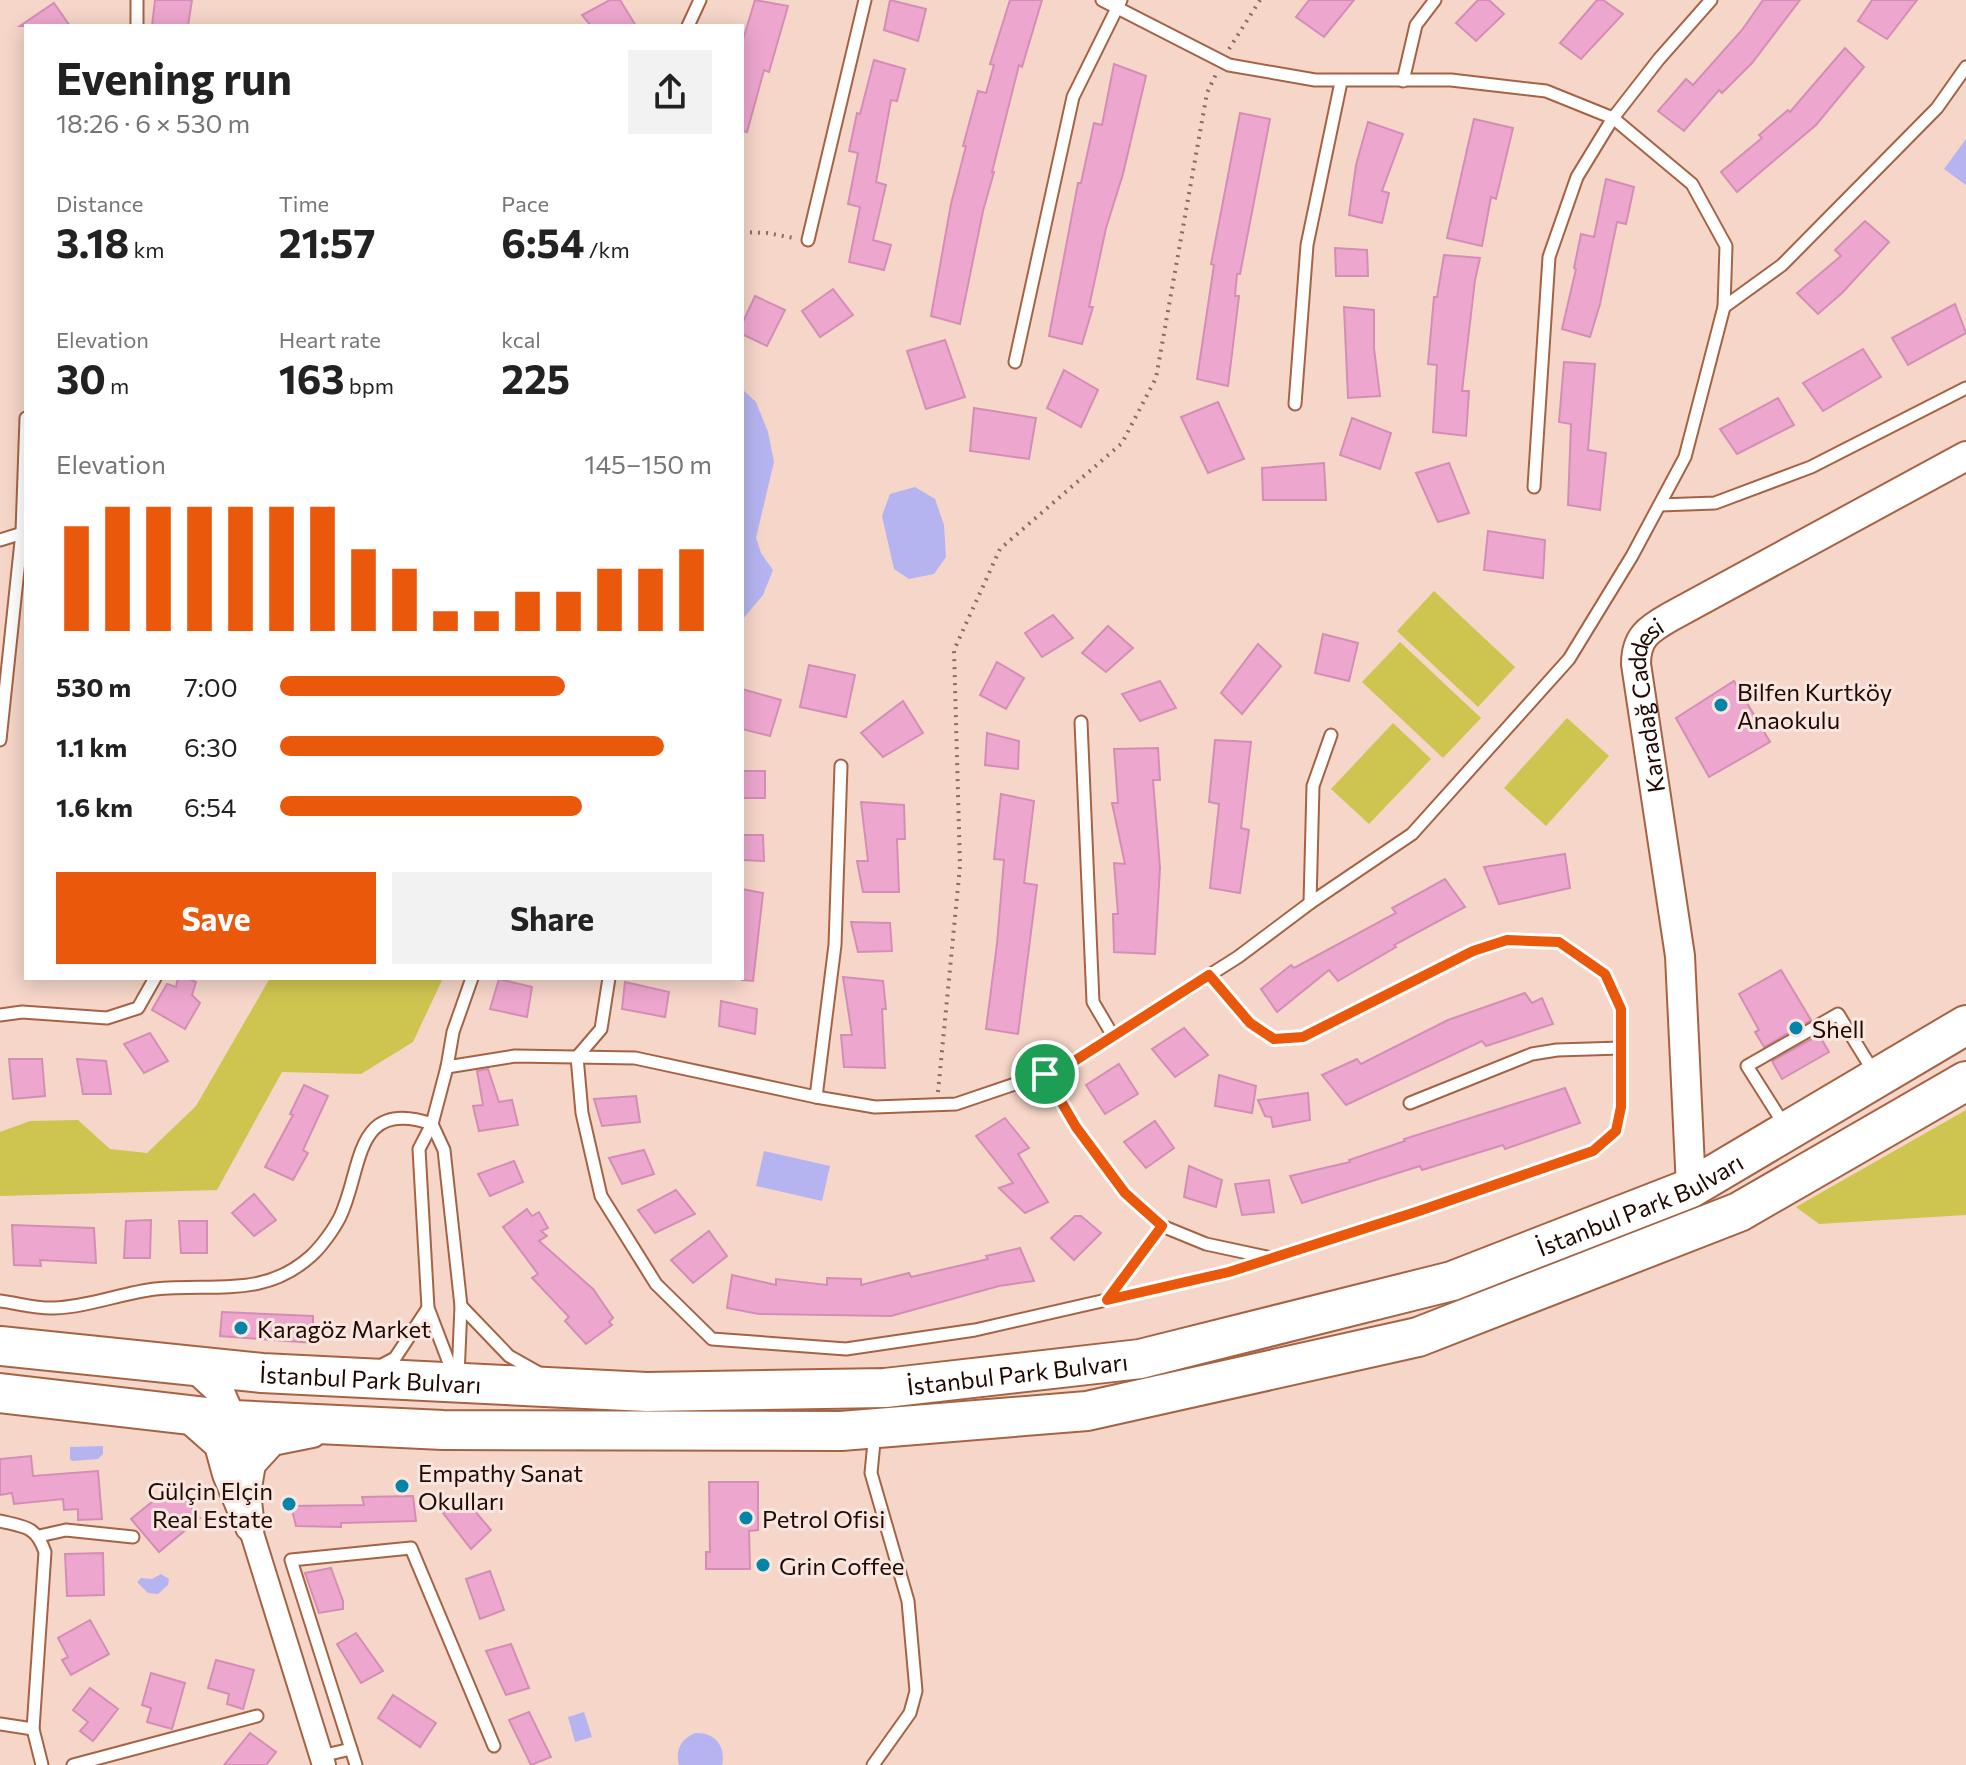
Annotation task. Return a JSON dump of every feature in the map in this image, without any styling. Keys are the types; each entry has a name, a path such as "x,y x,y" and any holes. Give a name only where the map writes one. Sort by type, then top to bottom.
{"highway":[{"name":"İstanbul Park Bulvarı","path":"0,1346 262,1373 647,1392 885,1388 1140,1359 1452,1281 1691,1188 1966,1025"},
{"name":"İstanbul Park Bulvarı","path":"0,1393 184,1414 227,1425 464,1430 841,1431 1087,1411 1418,1337 1739,1212 1966,1081"}],"street":[{"name":"Karadağ Caddesi","path":"1691,1188 1680,956 1636,664 1639,640 1670,617 1966,456"},
{"path":"194,1367 219,1390 227,1425 227,1474 250,1527 323,1760"},
{"path":"251,1464 227,1425 234,1401 262,1373"},
{"path":"457,1384 464,1430"},
{"path":"250,1527 246,1493 251,1464 272,1441 343,1427"}],"lane":[{"path":"137,0 137,24"},
{"path":"808,240 865,0"},
{"path":"447,1067 515,1056 635,1058 875,1107 956,1104 1065,1067 1209,975 1412,834 1569,659 1632,556 1685,457 1724,307 1726,246 1692,184 1613,118 1546,91 1451,80 1341,82 1243,67 1221,61 1118,4 1102,0"},
{"path":"1403,81 1416,25 1435,0"},
{"path":"1534,487 1549,257 1577,177 1613,118 1711,0"},
{"path":"689,24 697,2"},
{"path":"1015,362 1073,97 1118,4"},
{"path":"1724,307 1782,265 1937,108 1966,67"},
{"path":"1295,404 1307,245 1341,82"},
{"path":"1660,505 1715,503 1797,472 1966,388"},
{"path":"0,540 24,532 0,740"},
{"path":"1081,722 1093,1002 1113,1036"},
{"path":"1310,903 1313,786 1331,735"},
{"path":"816,1097 835,945 841,766"},
{"path":"609,980 601,1029 577,1057 582,1113 601,1196 656,1284 712,1339 846,1349 975,1330 1229,1272 1593,1151 1616,1131 1621,1107 1621,1009 1605,974 1559,942 1507,940 1473,951 1303,1037 1274,1039 1250,1023 1209,975"},
{"path":"0,1015 22,1012 107,1018 138,1008 154,980"},
{"path":"457,1384 428,1308 419,1149 432,1124 453,1032 471,980"},
{"path":"1788,1131 1747,1066 1838,1014 1877,1078"},
{"path":"1410,1103 1532,1054 1621,1048"},
{"path":"1045,1074 1076,1127 1125,1193 1162,1226 1206,1244 1272,1258"},
{"path":"0,1301 53,1309 154,1289 245,1286 278,1279 313,1255 340,1217 363,1142 382,1121 411,1117 432,1124 444,1150 461,1306 457,1384"},
{"path":"1107,1300 1162,1226"},
{"path":"461,1306 509,1356 566,1388"},
{"path":"359,1377 395,1358 428,1308"},
{"path":"873,1765 910,1713 916,1691 908,1601 871,1473 875,1429"},
{"path":"0,1521 27,1527 39,1536 45,1552 33,1729 42,1765"},
{"path":"39,1536 66,1530 133,1537"},
{"path":"356,1765 291,1560 411,1548 494,1746"},
{"path":"73,1765 257,1716"},
{"path":"0,1724 33,1729"},
{"path":"323,1760 351,1749"}],"path":[{"path":"937,1105 960,866 954,650 1000,549 1122,443 1156,378 1207,93 1221,61 1260,0"},
{"path":"744,232 808,240"}],"shaded area":[{"path":"1434,591 1515,667 1478,707 1397,631"},
{"path":"1400,642 1481,718 1443,758 1362,682"},
{"path":"1567,718 1609,756 1546,826 1504,788"},
{"path":"1393,723 1431,759 1369,824 1331,789"},
{"path":"269,980 442,980 413,1042 361,1074 282,1072 217,1190 0,1196 0,1132 30,1121 78,1120 110,1149 147,1153 196,1106"},
{"path":"1966,1110 1966,1215 1819,1224 1796,1207"}],"water":[{"path":"1966,139 1966,185 1944,169"},
{"path":"744,391 756,402 768,432 774,462 756,538 761,553 773,570 763,595 744,618"},
{"path":"915,487 935,499 944,525 946,557 934,574 909,579 894,569 882,516 890,494"},
{"path":"764,1151 830,1166 822,1201 756,1186"},
{"path":"103,1446 103,1454 98,1459 70,1459 70,1447"},
{"path":"161,1574 169,1579 168,1585 158,1594 148,1593 137,1582 141,1578 152,1579"},
{"path":"584,1712 592,1737 575,1742 568,1717"},
{"path":"695,1733 708,1735 718,1742 722,1765 679,1765 680,1746"}],"building":[{"path":"155,0 192,0 188,24 152,24"},
{"path":"610,0 620,0 635,24 589,24 582,15"},
{"path":"755,0 788,6 769,72 764,70 747,132 744,131 744,36"},
{"path":"890,0 926,9 918,41 884,30"},
{"path":"1010,0 1042,0 1022,67 1019,65 983,211 960,324 931,316 951,204 966,146 963,146 978,91 986,93 994,65 990,64"},
{"path":"1309,0 1354,0 1324,37 1296,17"},
{"path":"1478,0 1489,0 1504,14 1476,41 1456,23"},
{"path":"1597,0 1603,0 1623,14 1581,59 1560,43"},
{"path":"1763,0 1800,0 1752,63 1722,93 1719,90 1684,131 1658,111 1686,79 1693,85 1742,30"},
{"path":"1872,0 1917,0 1887,39 1858,21"},
{"path":"54,3 69,24 24,24 20,26"},
{"path":"1845,48 1864,67 1816,125 1737,192 1721,172 1762,138 1759,135 1788,110 1790,112"},
{"path":"874,60 905,69 897,101 891,100 876,182 886,185 873,240 891,245 884,270 849,262 860,207 848,204 858,153 849,151"},
{"path":"1114,64 1146,76 1123,174 1106,228 1089,307 1093,307 1082,344 1049,336 1078,183 1081,183 1094,123 1102,125"},
{"path":"1240,113 1270,119 1240,274 1237,274 1235,296 1239,296 1228,386 1197,379 1214,265 1211,264"},
{"path":"1474,119 1513,128 1496,199 1491,197 1482,246 1447,238"},
{"path":"1368,122 1403,134 1382,191 1389,193 1382,223 1349,215 1356,165"},
{"path":"1606,179 1634,187 1626,224 1617,222 1590,337 1562,329 1581,234 1594,237"},
{"path":"1865,221 1889,242 1818,314 1797,293 1841,256 1835,250"},
{"path":"1335,248 1367,250 1368,276 1336,276"},
{"path":"1444,255 1480,258 1462,391 1469,391 1466,436 1433,432 1437,365 1428,364 1434,297 1437,297"},
{"path":"833,289 853,315 820,337 802,311"},
{"path":"755,296 785,310 767,346 744,335 744,320"},
{"path":"1955,304 1966,333 1908,365 1892,338"},
{"path":"1344,307 1374,310 1374,348 1380,396 1348,398"},
{"path":"945,340 965,397 926,409 907,351"},
{"path":"1863,349 1881,377 1823,411 1803,383"},
{"path":"1564,362 1595,364 1588,450 1606,453 1600,510 1568,505 1571,424 1559,422"},
{"path":"1064,370 1098,390 1081,427 1047,408"},
{"path":"1778,398 1794,425 1737,454 1720,429"},
{"path":"1218,402 1244,459 1208,473 1181,417"},
{"path":"974,408 1036,418 1029,459 970,451"},
{"path":"1352,418 1391,433 1380,469 1340,455"},
{"path":"1324,463 1326,500 1263,500 1262,468"},
{"path":"1449,463 1469,513 1438,522 1416,473"},
{"path":"1488,531 1545,540 1543,578 1484,570"},
{"path":"1053,615 1073,638 1042,657 1025,633"},
{"path":"1108,626 1133,648 1106,672 1082,653"},
{"path":"1323,634 1358,643 1349,681 1315,673"},
{"path":"1258,644 1281,666 1242,714 1221,693"},
{"path":"997,662 1024,678 1006,709 980,695"},
{"path":"809,665 855,675 846,717 800,707"},
{"path":"1160,681 1176,708 1140,721 1122,694"},
{"path":"1734,681 1770,742 1709,777 1676,718"},
{"path":"744,690 781,700 770,736 744,730"},
{"path":"903,701 923,733 883,757 861,733"},
{"path":"987,733 1019,741 1018,769 985,765"},
{"path":"1215,740 1251,742 1241,828 1249,830 1240,893 1210,888 1219,804 1209,802"},
{"path":"1158,748 1160,780 1153,780 1160,868 1155,954 1114,952 1113,914 1118,914 1114,863 1125,864 1112,803 1118,803 1114,749"},
{"path":"744,771 765,771 765,798 744,798"},
{"path":"1001,794 1034,801 1024,883 1037,885 1018,1034 986,1029 1004,860 994,859"},
{"path":"861,802 904,805 905,839 897,839 899,892 863,892 857,861 868,861"},
{"path":"744,835 763,835 764,861 744,860"},
{"path":"1565,854 1570,888 1499,904 1484,867"},
{"path":"1445,879 1465,907 1394,945 1396,947 1338,981 1329,970 1277,1012 1261,989 1291,965 1294,968 1396,913 1392,908"},
{"path":"744,889 763,893 753,981 742,980"},
{"path":"851,922 890,923 892,951 858,952"},
{"path":"1781,970 1811,1020 1764,1047 1755,1032 1759,1030 1739,994"},
{"path":"843,977 883,981 885,1068 844,1067 841,1035 852,1035"},
{"path":"178,980 196,982 192,995 200,1003 185,1029 152,1010 167,984 176,987"},
{"path":"499,980 532,987 527,1017 490,1009"},
{"path":"625,982 669,992 665,1017 622,1009"},
{"path":"1525,993 1532,1003 1542,998 1553,1024 1486,1046 1482,1041 1346,1105 1322,1075 1357,1059 1361,1064 1448,1020"},
{"path":"721,1001 757,1009 755,1034 719,1026"},
{"path":"1184,1028 1208,1055 1175,1077 1152,1049"},
{"path":"150,1033 168,1061 144,1073 124,1044"},
{"path":"1819,1035 1829,1052 1782,1079 1772,1061"},
{"path":"9,1059 42,1059 45,1096 13,1099"},
{"path":"77,1059 106,1061 111,1094 83,1094"},
{"path":"1119,1064 1138,1094 1105,1114 1086,1085"},
{"path":"488,1069 499,1102 512,1100 518,1125 479,1131 473,1106 483,1105 477,1071"},
{"path":"1219,1075 1256,1086 1252,1113 1215,1106"},
{"path":"304,1085 328,1096 303,1150 308,1153 293,1180 265,1167 293,1115 290,1114"},
{"path":"1565,1088 1580,1123 1505,1149 1503,1145 1422,1170 1420,1166 1302,1203 1290,1176 1350,1162 1404,1139"},
{"path":"1308,1093 1310,1120 1273,1127 1271,1117 1265,1116 1258,1100"},
{"path":"636,1096 640,1122 602,1126 594,1099"},
{"path":"1005,1118 1029,1148 1018,1154 1048,1202 1025,1213 999,1188 1013,1183 976,1136"},
{"path":"1155,1121 1174,1148 1146,1168 1124,1142"},
{"path":"644,1150 654,1174 622,1184 609,1158"},
{"path":"514,1161 523,1182 490,1196 478,1174"},
{"path":"1189,1166 1222,1180 1216,1207 1184,1197"},
{"path":"1269,1180 1274,1212 1242,1215 1235,1184"},
{"path":"676,1190 695,1214 655,1233 638,1210"},
{"path":"254,1194 276,1220 254,1236 232,1213"},
{"path":"527,1209 532,1216 539,1212 548,1228 541,1231 547,1236 539,1241 593,1289 613,1318 609,1322 612,1325 586,1344 565,1321 569,1317 532,1278 538,1274 503,1227"},
{"path":"1075,1216 1081,1216 1101,1233 1074,1260 1051,1238"},
{"path":"151,1220 150,1258 124,1258 126,1221"},
{"path":"179,1221 207,1221 207,1253 181,1253"},
{"path":"12,1225 94,1228 96,1263 40,1260 41,1266 14,1265"},
{"path":"709,1231 727,1256 693,1283 671,1260"},
{"path":"1020,1248 1034,1281 999,1286 891,1316 759,1314 727,1308 732,1275 776,1285 776,1279 827,1285 827,1278 861,1279 861,1285 909,1273 911,1277 988,1259 986,1256"},
{"path":"222,1312 313,1316 313,1343 220,1336"},
{"path":"31,1456 33,1476 98,1471 102,1519 78,1520 78,1509 64,1510 63,1499 14,1504 12,1493 0,1495 0,1459"},
{"path":"709,1482 758,1482 758,1530 749,1531 750,1569 706,1569 706,1552 710,1552"},
{"path":"173,1485 200,1518 159,1552 131,1519"},
{"path":"413,1496 416,1521 341,1523 341,1527 296,1526 291,1506 364,1505 362,1497"},
{"path":"462,1496 491,1530 471,1549 443,1513"},
{"path":"103,1553 104,1595 67,1596 65,1554"},
{"path":"331,1568 343,1609 319,1613 305,1573"},
{"path":"490,1571 504,1610 480,1619 466,1579"},
{"path":"90,1620 109,1654 71,1675 62,1660 68,1657 58,1638"},
{"path":"356,1633 383,1671 361,1683 337,1644"},
{"path":"511,1644 529,1688 506,1695 486,1651"},
{"path":"216,1660 254,1670 243,1709 227,1704 229,1694 208,1688"},
{"path":"151,1673 185,1683 172,1729 147,1722 151,1708 142,1705"},
{"path":"90,1688 118,1709 93,1741 80,1731 88,1722 73,1710"},
{"path":"393,1695 436,1723 420,1747 378,1718"},
{"path":"529,1712 551,1757 531,1765 509,1720"},
{"path":"250,1733 276,1752 266,1765 224,1765"}],"place":[{"name":"Bilfen Kurtköy Anaokulu","path":"1721,705"},
{"name":"Shell","path":"1796,1028"},
{"name":"Karagöz Market","path":"241,1328"},
{"name":"Empathy Sanat Okulları","path":"402,1486"},
{"name":"Gülçin Elçin Real Estate","path":"289,1504"},
{"name":"Petrol Ofisi","path":"746,1518"},
{"name":"Grin Coffee","path":"763,1565"}],"route":[{"path":"1507,940 1559,942 1605,974 1621,1009 1621,1107 1616,1131 1593,1151 1229,1272 1107,1300 1162,1226 1125,1193 1076,1127 1045,1074 1065,1067 1209,975 1250,1023 1274,1039 1303,1037 1473,951 1507,940"}]}
